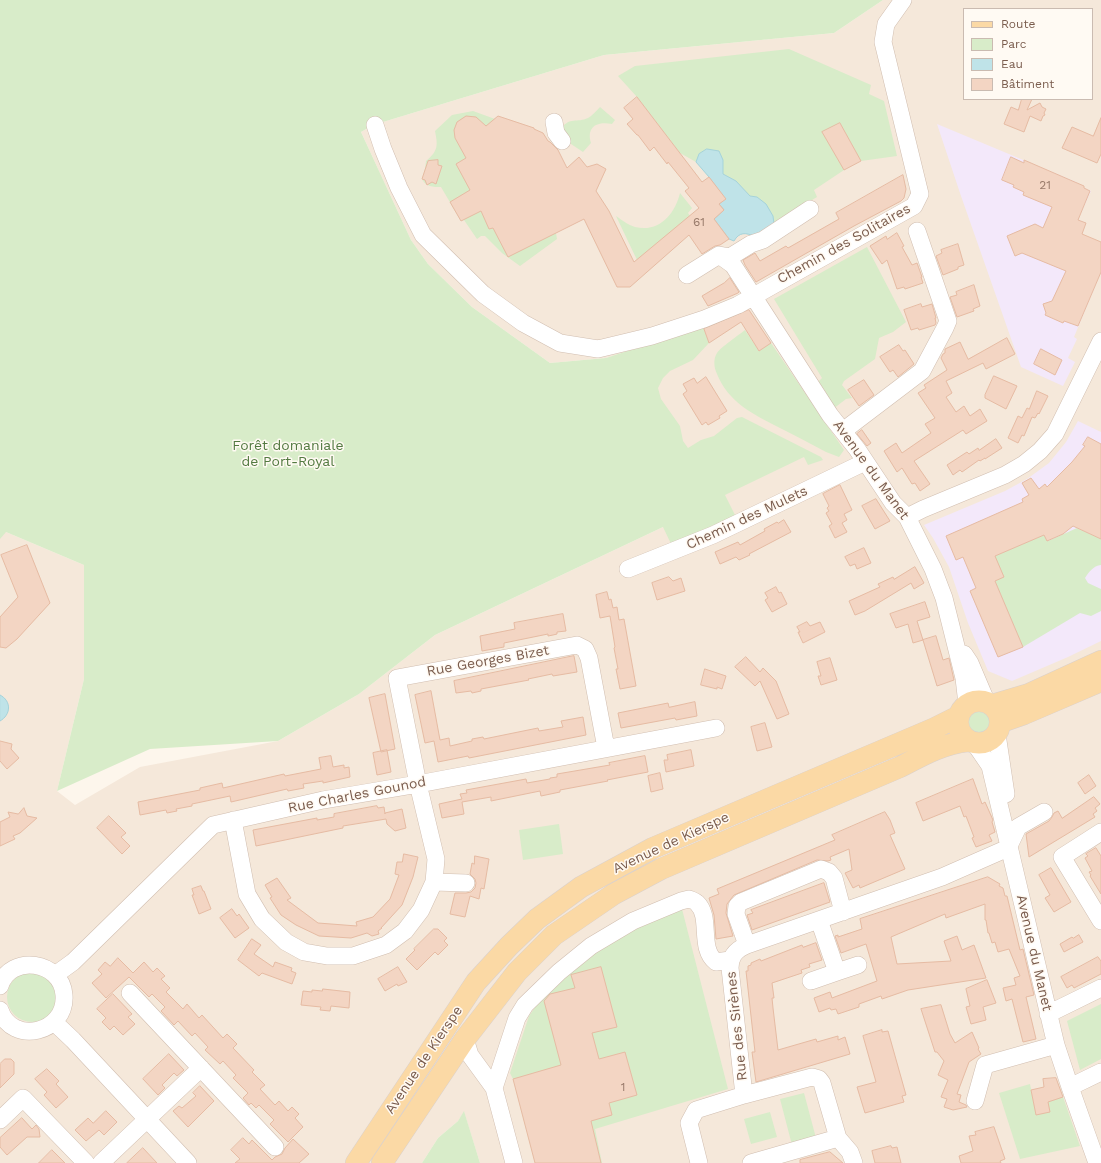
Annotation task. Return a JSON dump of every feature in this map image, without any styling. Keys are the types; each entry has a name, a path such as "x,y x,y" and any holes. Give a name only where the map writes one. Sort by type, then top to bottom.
{"main road":[{"name":"Avenue de Kierspe","path":"356,1163 476,982 509,946 543,915 581,887 653,848 935,728 984,714 1101,661"},
{"name":"Avenue de Kierspe","path":"984,714 1024,714 1101,681"},
{"name":"Avenue de Kierspe","path":"382,1163 465,1039 516,972 554,936 614,894 661,869 900,767 936,749 953,743 994,738 984,714"},
{"path":"971,742 963,736 959,730 958,723 984,714"}],"street":[{"name":"Chemin des Solitaires","path":"375,125 399,188 423,235 483,294 523,323 560,343 598,349 652,336 704,319 738,305 914,206 920,194 883,42 886,24 903,0"},
{"path":"554,122 556,134 562,141"},
{"path":"687,275 719,255 730,257 751,244 762,240 810,209"},
{"path":"843,431 922,371 948,321 917,231"},
{"name":"Avenue du Manet","path":"719,255 732,265 830,415 843,431 893,503 907,517 933,569 944,598 955,640 970,663 984,714 1008,808 1008,848"},
{"path":"907,517 923,508 1005,475 1024,464 1040,451 1054,434 1101,341"},
{"name":"Chemin des Mulets","path":"628,569 713,535 865,462"},
{"name":"Rue Georges Bizet","path":"418,784 398,678 577,645 585,649 589,658 606,748"},
{"name":"Rue Charles Gounod","path":"55,975 84,952 213,824 323,800 418,784 716,728"},
{"name":"Avenue du Manet","path":"971,742 990,766 1008,848 1056,1045 1097,1163"},
{"path":"233,820 247,894 262,918 286,942 304,952 327,956 353,956 386,946 404,931 421,910 434,882 436,859 418,784"},
{"path":"1008,848 1018,827 1044,812"},
{"path":"1101,832 1062,857 1101,921"},
{"name":"Rue des Sirènes","path":"744,1095 730,960 734,953 747,945 942,877 1008,848"},
{"path":"747,945 736,914 736,906 742,902 821,869 829,872 834,878 843,912"},
{"path":"434,882 466,883"},
{"path":"494,1088 517,1018 525,1005 559,972 591,946 633,921 689,898 697,903 702,910 707,950 710,958 716,962 730,960"},
{"path":"819,920 837,972"},
{"path":"2,975 26,965 37,965 47,968 55,975 61,983 64,993 64,1004 62,1009 54,1022 46,1028 36,1031 26,1031 16,1028 2,1020"},
{"path":"811,981 858,965"},
{"path":"1048,1014 1101,988"},
{"path":"130,993 275,1147"},
{"path":"54,1022 73,1040 188,1163"},
{"path":"465,1039 470,1055 494,1088 514,1163"},
{"path":"975,1102 985,1065 1056,1045"},
{"path":"101,1163 201,1068"},
{"path":"1070,1087 1101,1072"},
{"path":"699,1163 688,1123 696,1110 744,1095 812,1077 818,1079 822,1083 838,1138 850,1152 854,1163"},
{"path":"0,1120 23,1098 86,1163"},
{"path":"751,1163 838,1138"}],"shaded area":[{"path":"883,0 1101,0 1101,1163 480,1163 464,1112 458,1121 438,1138 422,1163 0,1163 0,455 6,532 84,565 84,679 57,791 75,805 140,767 278,741 359,694 435,635 663,527 629,351 606,358 550,363 472,307 428,264 411,240 361,132 373,125 604,55 834,33"},
{"path":"937,124 1076,182 1091,191 1081,213 1077,212 1074,218 1086,223 1081,235 1101,242 1101,272 1074,337 1077,339 1068,358 1075,362 1063,386 1021,367"},
{"path":"1078,421 1101,432 1101,641 1012,681 988,671 968,623 949,567 924,525 1005,491 1027,479 1049,463 1066,442"}],"green space":[{"name":"Forêt domaniale de Port-Royal","path":"0,0 883,0 834,33 604,55 373,125 361,132 411,240 428,264 472,307 550,363 606,358 703,326 709,343 693,360 670,371 663,378 658,388 661,399 680,426 683,441 688,448 701,440 714,436 737,418 742,417 821,457 823,460 808,465 804,457 725,495 737,519 673,548 663,527 435,635 359,694 278,741 150,749 57,791 84,679 84,565 6,532 0,539"},
{"path":"789,49 871,85 869,94 884,101 897,156 861,161 840,123 823,132 844,170 814,190 817,197 774,224 757,197 750,196 736,181 723,174 723,160 699,154 696,162 680,153 637,97 618,76 635,66"},
{"path":"600,107 615,120 612,124 602,123 594,126 590,132 591,143 583,152 571,144 562,128 567,122 588,118"},
{"path":"473,111 495,119 556,233 557,239 520,266 502,253 485,236 481,236 477,239 464,220 461,221 441,187 433,187 428,185 422,179 426,161 433,154 436,148 437,141 435,131 452,115"},
{"path":"680,193 692,208 688,213 690,216 637,260 616,216 627,224 635,227 651,227 665,220 670,215 678,201"},
{"path":"867,247 906,322 893,332 879,338 875,359 844,381 842,385 852,398 846,399 833,409 825,397 826,392 823,388 820,390 817,383 822,378 774,299"},
{"path":"745,330 759,351 771,343 844,450 839,457 826,452 752,413 735,400 722,384 714,364 717,353"},
{"path":"1077,528 1101,539 1101,565 1093,568 1085,578 1088,583 1101,589 1101,611 1091,616 1080,613 1023,647 995,581 995,556 1044,535 1048,541"},
{"path":"980,709 989,713 993,722 989,731 980,735 971,731 967,722 971,713"},
{"path":"559,824 563,854 523,860 519,830"},
{"path":"682,909 728,1089 595,1129 602,1163 535,1163 513,1079 510,1073 529,1016 543,996 593,953 649,921"},
{"path":"32,972 42,974 50,979 55,987 57,997 55,1007 50,1015 42,1020 32,1022 22,1020 14,1015 9,1007 7,997 9,987 14,979 22,974"},
{"path":"1101,1004 1101,1059 1080,1070 1067,1021"},
{"path":"1030,1084 1034,1104 1049,1095 1061,1091 1080,1146 1020,1159 999,1093"},
{"path":"804,1093 816,1138 792,1145 780,1099"},
{"path":"464,1111 480,1163 422,1163 438,1138 458,1121"},
{"path":"770,1112 777,1137 751,1144 744,1119"}],"water":[{"path":"707,149 719,151 723,160 723,174 736,181 750,196 757,197 766,204 773,216 774,224 755,237 749,234 740,234 734,241 729,239 714,219 724,210 719,204 725,199 696,162 699,154"},
{"path":"0,695 7,701 9,708 4,718 0,721"}],"building":[{"path":"637,97 702,182 709,177 726,199 719,204 724,210 714,219 729,239 702,254 689,235 630,287 617,287 584,219 508,257 493,228 489,229 481,211 461,221 450,202 470,190 456,164 466,158 455,138 454,130 457,122 466,116 476,117 486,126 498,116 534,128 543,133 548,141 558,150 567,168 579,157 587,167 597,164 606,169 596,191 609,211 634,262 699,208 685,191 689,188 668,162 667,164 654,147 650,151 638,135 627,124 633,119 624,108"},
{"path":"1022,100 1032,100 1027,110 1040,103 1042,107 1046,109 1044,113 1045,115 1041,121 1030,116 1024,132 1004,124 1011,107 1018,110"},
{"path":"1101,118 1101,154 1097,163 1062,148 1072,127 1093,136"},
{"path":"840,123 861,161 844,170 822,132"},
{"path":"1011,157 1024,163 1024,160 1084,186 1084,188 1090,191 1078,220 1086,223 1082,234 1101,242 1101,272 1078,326 1064,321 1063,323 1045,315 1046,313 1043,304 1052,301 1066,271 1022,253 1015,256 1007,236 1035,224 1043,228 1052,207 1023,195 1024,192 1013,187 1014,185 1002,180"},
{"path":"438,160 438,165 442,166 436,184 432,182 427,185 425,180 422,179 428,161"},
{"path":"903,175 906,189 904,198 901,201 756,282 745,265 743,260 755,253 760,261 786,246 788,248 839,219 836,213"},
{"path":"897,233 904,246 902,247 912,265 917,263 923,283 905,289 904,287 897,289 887,260 882,264 870,246 886,236 887,239"},
{"path":"958,244 964,265 943,275 936,256 942,253 941,250"},
{"path":"730,278 739,292 708,306 702,296"},
{"path":"974,285 980,306 973,309 974,311 957,317 950,297 957,295 956,292"},
{"path":"921,304 922,307 932,304 936,323 935,325 919,330 918,328 911,330 904,310"},
{"path":"749,310 771,343 759,351 741,322 709,343 704,329"},
{"path":"1007,338 1015,354 986,369 983,363 946,381 952,393 946,397 956,412 964,406 970,416 980,409 987,421 966,434 963,430 914,461 930,484 920,491 915,483 912,484 902,468 897,472 884,451 896,443 902,453 931,433 925,424 935,418 918,393 926,388 924,385 947,370 941,358 945,353 945,349 960,342 968,359"},
{"path":"899,345 903,351 905,350 914,364 898,377 893,370 890,372 880,357"},
{"path":"1041,349 1062,360 1055,375 1034,364"},
{"path":"994,376 1017,386 1006,409 985,398"},
{"path":"706,377 727,411 719,416 720,418 708,425 706,422 702,425 683,394 687,391 683,384 694,378 697,383"},
{"path":"864,380 874,395 859,406 848,390"},
{"path":"1037,391 1048,396 1039,414 1038,413 1035,418 1032,417 1024,436 1022,435 1018,443 1008,438 1018,416 1022,418 1027,408 1029,409"},
{"path":"862,430 871,443 867,446 857,434"},
{"path":"1088,437 1101,444 1101,539 1073,526 1063,534 1047,541 1044,535 995,556 1004,577 995,581 1023,647 998,657 970,591 976,588 963,557 956,560 946,536 1023,502 1022,499 1029,495 1022,483 1031,478 1039,489 1045,484 1047,487 1072,462 1085,446 1083,445"},
{"path":"996,439 1002,448 985,459 979,460 962,472 960,470 953,475 947,465 967,452 969,454 978,448 979,450"},
{"path":"840,485 852,510 844,514 847,520 842,523 847,532 835,538 829,526 832,524 826,513 829,511 827,508 829,506 823,494"},
{"path":"876,499 890,521 875,529 862,506"},
{"path":"784,520 791,532 739,560 736,557 720,564 715,552 738,542 740,545 765,531 764,529"},
{"path":"27,545 50,603 17,639 6,648 0,647 0,617 18,597 1,555"},
{"path":"864,548 871,563 857,569 855,564 850,566 845,557"},
{"path":"915,567 924,583 914,589 911,583 865,611 855,615 849,601 880,587 878,584 893,577 894,579"},
{"path":"669,577 673,581 681,578 685,591 657,600 652,583"},
{"path":"776,587 779,593 781,592 787,604 772,612 765,600 768,598 765,593"},
{"path":"607,592 609,600 611,599 613,608 617,607 619,620 624,619 636,686 620,689 616,669 618,669 610,616 600,618 596,595"},
{"path":"925,602 930,617 917,621 923,640 913,643 908,624 896,628 890,614"},
{"path":"563,614 566,631 557,632 557,634 548,636 548,634 504,643 504,647 482,651 480,636 515,629 514,623"},
{"path":"807,622 810,626 820,622 825,632 803,643 797,627"},
{"path":"936,636 943,660 949,658 954,680 937,686 923,640"},
{"path":"574,656 577,672 553,676 552,674 481,689 481,691 472,693 471,691 456,693 454,681"},
{"path":"746,657 760,672 763,668 776,681 789,714 777,719 760,681 755,686 735,667"},
{"path":"830,658 837,680 821,685 818,676 821,676 817,662"},
{"path":"705,669 726,676 722,689 701,685"},
{"path":"431,691 440,740 449,738 450,746 483,737 484,739 538,728 539,731 563,727 561,721 583,717 586,735 469,758 468,756 438,762 434,741 425,743 415,695"},
{"path":"385,694 395,749 381,752 369,698"},
{"path":"695,702 697,716 676,720 675,718 621,728 618,713 668,703 669,707"},
{"path":"765,723 772,747 757,751 751,727"},
{"path":"0,741 12,744 11,749 19,758 7,769 0,761"},
{"path":"387,750 391,772 377,775 373,753"},
{"path":"691,750 694,766 666,772 664,760 668,760 667,755"},
{"path":"331,756 333,767 344,765 344,768 349,767 350,777 323,783 323,781 303,784 304,788 288,791 287,789 231,802 230,796 192,804 192,806 176,809 177,811 167,813 166,810 140,815 138,802 200,790 200,788 222,783 223,788 284,774 285,776 321,769 319,758"},
{"path":"645,756 648,772 560,790 560,792 541,796 540,791 491,801 491,797 462,802 464,814 442,818 439,804 462,799 460,794 467,793 466,790 526,779 527,783 550,779 557,777 557,774 610,765 609,763"},
{"path":"660,773 663,789 651,792 648,776"},
{"path":"1089,775 1096,786 1085,794 1078,783"},
{"path":"973,779 982,804 985,802 993,820 992,822 995,832 989,835 992,841 976,847 966,816 964,817 960,806 923,821 916,803"},
{"path":"1094,797 1100,804 1095,808 1097,811 1093,814 1095,817 1029,857 1026,834 1049,821 1054,813 1058,811 1062,818"},
{"path":"377,806 378,808 384,807 385,814 402,809 406,828 395,831 387,824 386,819 343,826 343,828 256,846 253,830 317,818 317,820 334,817 334,814"},
{"path":"24,808 27,816 37,818 20,833 13,836 15,839 0,846 0,822 10,817 8,812 18,814"},
{"path":"885,812 895,833 890,835 905,869 860,888 859,885 853,888 845,873 852,870 849,849 830,857 831,860 817,860 734,895 727,904 726,913 733,936 716,939 714,915 709,898 719,894 717,889 835,840 832,835"},
{"path":"109,816 126,833 121,837 130,846 122,854 97,828"},
{"path":"1096,848 1101,856 1101,894 1090,876 1091,875 1089,872 1092,871 1085,858 1088,856 1086,854"},
{"path":"404,854 418,857 413,877 402,905 378,931 379,934 372,936 367,933 351,938 319,936 296,925 281,915 270,898 272,897 265,885 277,878 291,898 287,900 318,923 357,926 356,922 373,917 390,899 399,875 395,874 397,862 402,862"},
{"path":"475,856 489,859 484,889 481,888 479,899 470,896 465,917 450,914 455,893 471,892 475,888 475,879 470,874"},
{"path":"1051,868 1071,902 1054,912 1045,898 1050,895 1039,875"},
{"path":"988,877 1000,884 999,886 1003,888 1005,896 1007,896 1020,950 1023,949 1034,995 1026,997 1036,1039 1023,1042 1012,999 1006,1001 1003,988 1016,985 1014,978 1020,976 1009,949 998,952 995,942 992,943 985,920 985,904 946,918 945,914 891,937 897,964 951,961 944,941 957,936 962,950 974,945 986,978 908,990 882,999 881,996 859,1004 859,1007 838,1014 836,1009 831,1010 830,1008 819,1012 814,998 830,992 832,998 877,981 866,944 841,953 835,936 838,935 838,937 862,929 860,919"},
{"path":"824,883 830,902 752,930 747,915 753,913 751,910"},
{"path":"201,886 211,909 199,914 192,895 194,895 192,889"},
{"path":"232,909 237,916 239,914 249,928 235,938 220,918"},
{"path":"434,929 438,929 447,938 444,941 448,945 438,955 435,952 417,970 406,959"},
{"path":"1079,935 1083,942 1064,952 1060,944"},
{"path":"252,939 261,945 254,954 273,967 275,962 292,968 291,971 296,973 292,984 262,973 259,976 238,960"},
{"path":"816,943 822,960 809,964 810,967 801,970 802,973 772,983 774,998 772,998 778,1050 816,1039 817,1042 838,1036 838,1040 845,1037 850,1054 756,1082 752,1052 755,1052 746,971 748,971 748,966 760,959 761,961 802,945 803,947"},
{"path":"1098,957 1101,961 1101,974 1074,988 1072,985 1067,988 1061,977"},
{"path":"118,958 133,973 144,962 153,972 157,968 165,976 161,979 170,988 166,992 183,1009 187,1004 199,1018 202,1015 223,1038 227,1034 237,1044 233,1048 254,1070 252,1072 265,1085 260,1089 275,1105 279,1101 288,1111 292,1107 299,1114 295,1118 303,1127 288,1142 270,1124 274,1120 259,1105 256,1108 251,1103 249,1105 243,1098 248,1093 233,1078 236,1075 223,1061 220,1064 205,1050 208,1047 195,1033 192,1036 178,1021 174,1025 161,1011 165,1007 152,994 149,997 129,977 106,998 92,983 102,974 98,970 105,962 110,966"},
{"path":"398,967 407,982 398,986 397,984 385,991 378,979"},
{"path":"601,967 617,1027 592,1033 599,1059 625,1052 637,1095 609,1103 612,1115 591,1121 601,1163 535,1163 513,1079 561,1065 544,1001 550,994 575,988 571,975"},
{"path":"987,980 996,1003 983,1007 986,1020 971,1024 966,1007 970,1006 966,989"},
{"path":"323,989 350,992 349,1008 331,1006 330,1011 320,1010 321,1007 301,1005 303,991 322,991"},
{"path":"113,994 132,1014 128,1017 135,1024 123,1035 114,1026 110,1030 102,1022 106,1018 97,1009"},
{"path":"941,1005 950,1034 955,1043 972,1032 981,1054 969,1062 957,1094 961,1095 959,1102 967,1107 953,1110 944,1107 947,1099 941,1097 948,1080 938,1075 944,1061 937,1052 935,1052 921,1009"},
{"path":"882,1030 882,1032 888,1031 906,1095 902,1096 904,1102 865,1113 857,1087 876,1082 863,1036"},
{"path":"169,1054 184,1070 177,1076 174,1073 162,1085 165,1088 158,1095 143,1079"},
{"path":"5,1059 11,1059 14,1062 14,1074 0,1088 0,1064"},
{"path":"47,1069 59,1081 56,1084 68,1097 56,1108 44,1095 47,1092 35,1079"},
{"path":"1056,1078 1063,1097 1048,1102 1050,1112 1036,1115 1031,1090 1044,1087 1043,1079"},
{"path":"200,1086 214,1101 188,1127 173,1111 179,1106 182,1108 196,1096 193,1093"},
{"path":"106,1111 117,1122 104,1135 99,1130 86,1141 75,1130 88,1118 93,1123"},
{"path":"22,1118 32,1129 36,1125 39,1129 40,1137 27,1137 7,1155 0,1147 0,1138"},
{"path":"994,1127 1005,1159 1000,1161 1001,1163 961,1163 959,1156 973,1151 969,1136 976,1135 975,1132"},
{"path":"243,1138 249,1144 252,1140 272,1160 282,1154 293,1139 309,1154 299,1163 235,1163 240,1159 231,1150"},
{"path":"891,1146 892,1148 897,1147 901,1163 875,1163 872,1151"},
{"path":"143,1148 157,1163 127,1163"},
{"path":"52,1150 65,1163 39,1163"},
{"path":"830,1152 843,1163 800,1163 800,1160"}]}
